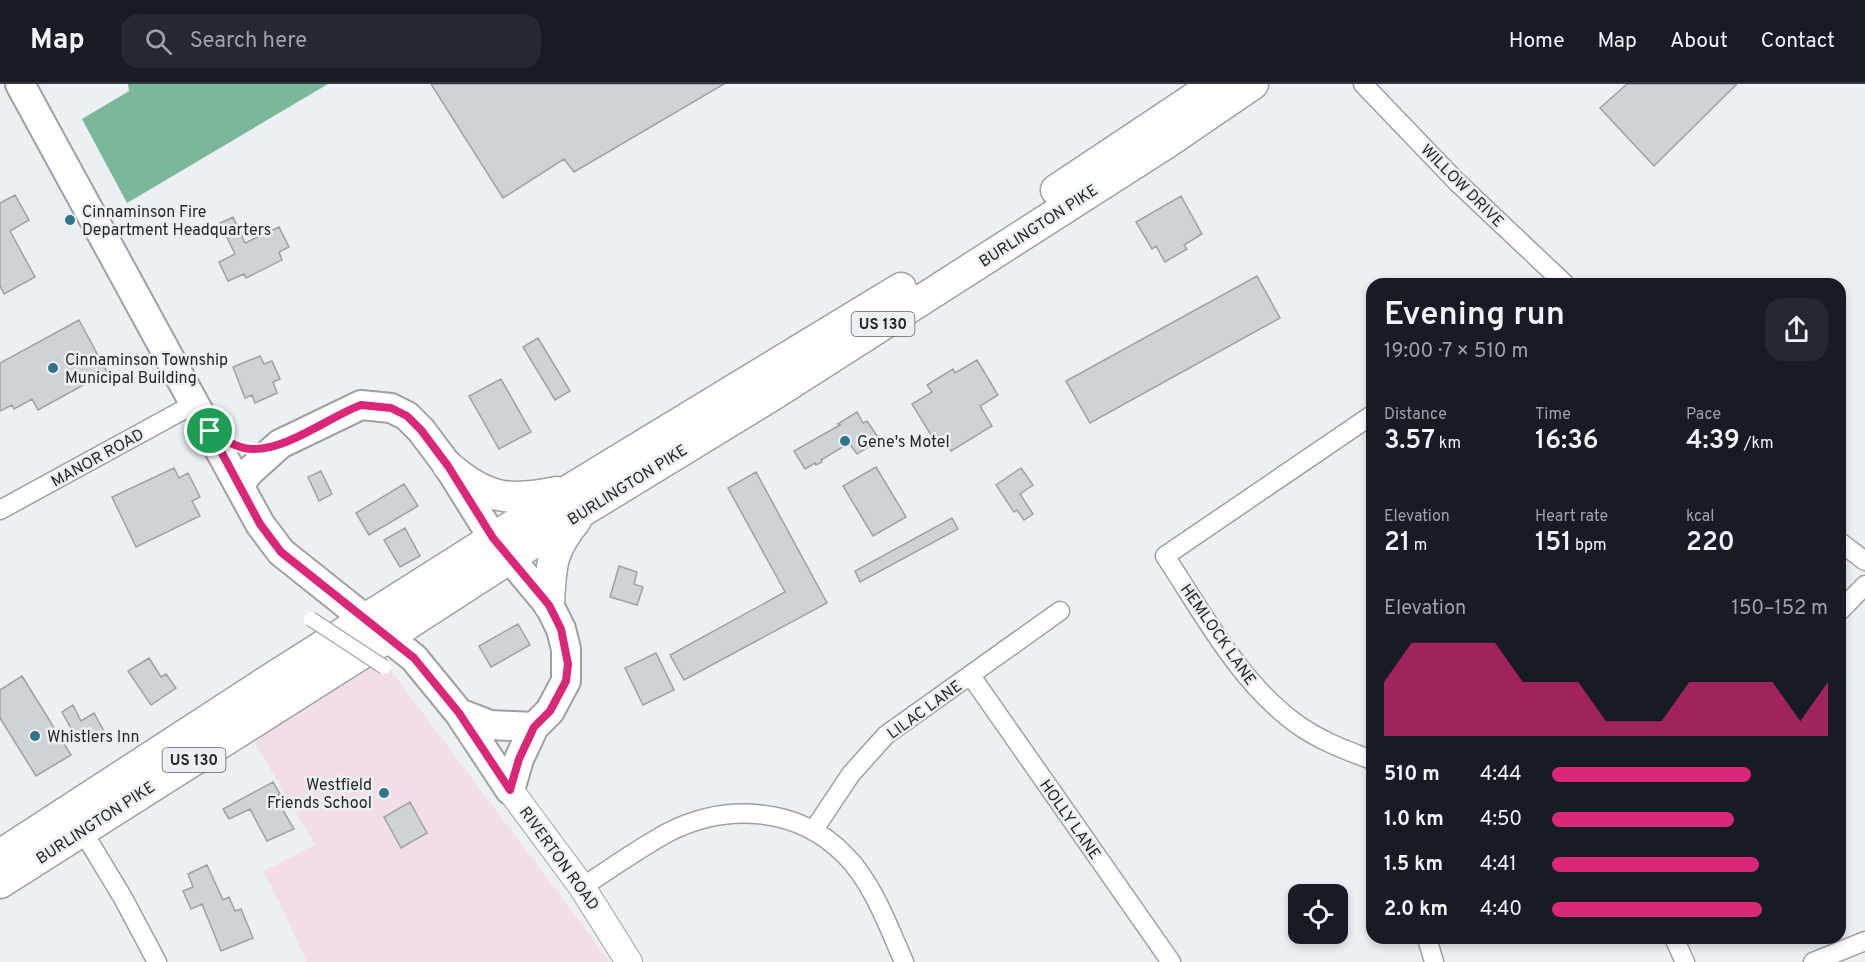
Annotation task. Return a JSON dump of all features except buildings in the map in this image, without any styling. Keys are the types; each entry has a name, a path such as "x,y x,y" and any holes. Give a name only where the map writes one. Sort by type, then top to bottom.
{"highway":[{"name":"BURLINGTON PIKE","path":"0,855 364,620 501,548 1215,84"},
{"name":"BURLINGTON PIKE","path":"576,500 773,395 1165,144 1253,84"},
{"path":"448,466 465,480 504,497 576,500 551,562 549,605"},
{"name":"BURLINGTON PIKE","path":"0,883 388,637 501,548"}],"main road":[{"name":"RIVERTON ROAD","path":"20,84 111,246 260,524 281,552 414,658 459,713 510,790 582,887 629,962"},
{"path":"239,485 250,471 280,444 346,410 361,405 376,406 391,408 407,416 448,466 501,548 549,605 561,629 566,649 566,681 550,711 534,727 519,759 510,790"},
{"path":"210,431 234,445 253,449 280,444"},
{"path":"459,713 490,725 534,727"}],"street":[{"name":"WILLOW DRIVE","path":"1363,84 1457,182 1556,278"},
{"name":"MANOR ROAD","path":"0,510 194,404"},
{"name":"HEMLOCK LANE","path":"1366,419 1165,555 1245,674 1269,701 1295,723 1337,748 1366,758"},
{"path":"1846,547 1865,561"},
{"path":"1846,605 1865,585"},
{"name":"LILAC LANE","path":"813,831 850,774 886,735 1060,611"},
{"path":"311,619 384,667"},
{"name":"HOLLY LANE","path":"971,676 1171,962"},
{"path":"582,887 667,833 697,821 730,813 747,812 780,818 813,831 844,854 859,872 883,915 904,962"},
{"path":"82,830 123,898 157,962"},
{"path":"1813,962 1865,941"},
{"path":"1429,944 1434,962"},
{"path":"1677,944 1685,962"}],"shaded area":[{"name":"Westfield Friends School","path":"383,660 610,962 307,962 264,871 315,845 254,741"}],"green space":[{"path":"128,84 328,84 127,203 82,119 129,91"}],"place":[{"name":"Cinnaminson Fire Department Headquarters","path":"70,220"},
{"name":"Cinnaminson Township Municipal Building","path":"53,368"},
{"name":"Gene's Motel","path":"845,441"},
{"name":"Whistlers Inn","path":"35,736"},
{"name":"Westfield Friends School","path":"384,793"}],"route":[{"path":"361,405 391,408 407,416 421,430 448,466 493,538 549,605 561,629 566,649 568,664 566,681 550,711 534,727 519,759 510,790 459,713 414,658 281,552 260,524 210,431 234,445 253,449 280,444 346,410 361,405"}]}
